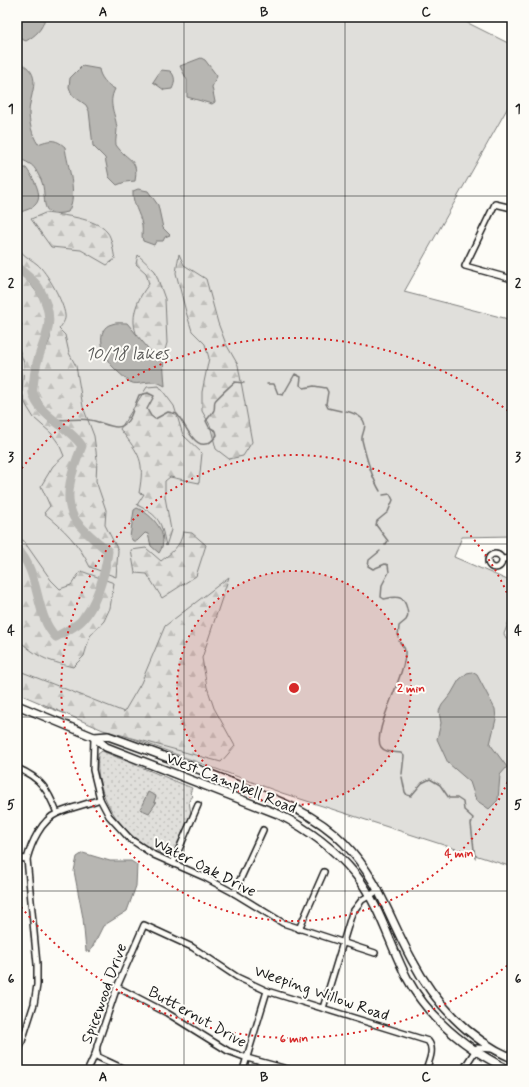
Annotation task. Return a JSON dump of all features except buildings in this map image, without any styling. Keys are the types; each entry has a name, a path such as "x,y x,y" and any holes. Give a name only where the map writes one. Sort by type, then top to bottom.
{"main road":[{"name":"West Campbell Road","path":"17,705 94,737 106,747 278,814 302,826 341,858 356,876 368,895 404,970 421,999 438,1019 474,1051 508,1070"},
{"name":"West Campbell Road","path":"94,737 108,736 276,799 299,810 323,825 344,842 361,862 379,890 415,966 426,985 454,1018 476,1037 494,1049 512,1058"},
{"path":"404,970 415,966"}],"street":[{"path":"512,208 495,204 478,236 465,266 512,279"},
{"path":"502,559 512,558"},
{"name":"Water Oak Drive","path":"94,737 93,770 100,799 109,816 130,839 154,855 234,893 283,924 375,953"},
{"path":"17,768 32,776 45,787 57,813"},
{"path":"17,1057 34,1004 37,985 37,964 27,859 33,840 38,832 57,813 76,809 100,799"},
{"path":"173,863 198,805"},
{"path":"234,893 263,830"},
{"path":"17,858 27,859"},
{"path":"299,929 324,872"},
{"path":"323,1008 352,913 357,905 368,895 379,890"},
{"name":"Spicewood Drive","path":"88,1070 92,1057 97,1052 97,1046 118,987 144,925"},
{"name":"Weeping Willow Road","path":"144,925 192,947 237,977 267,991 424,1039 431,1045 426,1070"},
{"name":"Butternut Drive","path":"118,987 166,1013 228,1051 247,1058 291,1070"},
{"path":"243,1070 267,991"},
{"path":"470,1070 466,1068 466,1065 474,1051 480,1048 494,1049"},
{"path":"97,1052 98,1057 126,1070"}],"green space":[{"path":"17,17 456,17 512,45 512,100 404,292 512,320 512,536 462,537 454,557 512,582 512,617 510,618 504,634 512,649 512,867 282,793 44,706 17,687"},
{"path":"45,213 87,220 102,227 109,234 115,259 107,265 81,250 51,247 31,219"},
{"path":"17,246 24,255 41,268 50,280 64,310 65,319 59,329 65,335 69,353 76,366 83,407 94,436 97,459 96,481 106,510 105,525 118,550 116,577 90,567 81,551 70,537 44,513 50,506 41,486 53,466 64,456 59,444 51,433 34,418 26,405 22,393 24,363 17,343 17,336 22,324 17,321 17,271 40,297 46,317 44,333 30,381 33,401 44,417 52,424 63,430 56,418 47,412 35,391 38,366 50,339 52,317 42,287 17,262"},
{"path":"179,254 184,265 206,279 218,323 226,344 238,365 252,442 243,456 229,459 216,449 210,425 202,411 202,392 209,358 205,344 192,331 186,312 176,273"},
{"path":"138,255 155,271 165,299 167,343 163,357 156,358 137,336 134,326 138,301 149,284 146,273 136,264"},
{"path":"159,386 174,406 183,435 202,453 199,483 170,477 165,481 165,497 171,530 166,546 161,525 155,516 137,505 144,494 139,493 141,482 141,465 132,445 120,429 147,387"},
{"path":"183,532 192,533 206,545 196,576 162,598 147,574 135,573 131,550 146,548 161,561 178,545"},
{"path":"17,539 23,540 51,580 60,589 71,585 81,571 114,583 110,608 104,621 90,636 84,656 73,667 43,658 17,639"},
{"path":"229,577 202,658 207,687 214,708 235,746 221,762 103,730 17,693 17,670 124,712 141,683 165,626"},
{"path":"102,751 192,788 190,793 193,796 189,801 191,814 172,855 163,854 142,843 130,834 120,823 105,797 100,783 98,754"}],"water":[{"path":"17,17 45,18 38,32 26,41 19,38"},
{"path":"201,58 205,60 217,76 212,87 215,102 212,104 187,97 187,80 180,66"},
{"path":"17,61 26,66 33,77 34,84 29,116 31,128 36,141 38,144 55,141 65,147 72,188 71,205 68,212 50,212 47,209 44,190 37,173 31,165 17,156"},
{"path":"82,66 99,69 104,80 115,89 112,104 117,129 116,145 134,164 136,174 135,181 117,185 109,177 105,158 93,146 89,111 86,105 72,95 69,87 70,78"},
{"path":"161,70 170,71 173,75 174,82 172,89 164,90 153,82"},
{"path":"21,168 26,168 31,176 38,191 39,197 34,206 21,212 17,203 17,172"},
{"path":"138,189 148,191 158,205 163,228 170,235 165,237 163,241 156,241 154,245 143,241 140,216 133,196 133,191"},
{"name":"10/18 lakes","path":"114,323 127,323 156,358 163,359 165,386 155,382 130,382 125,379 109,362 103,350 103,331 106,327"},
{"path":"137,508 149,515 162,533 162,546 159,553 151,546 148,534 145,533 137,541 133,541 130,537 134,510"},
{"path":"472,672 477,675 495,709 496,719 490,744 507,767 500,775 498,800 489,809 476,800 470,782 448,763 437,739 441,723 439,711 442,705 451,694 459,680 467,673"},
{"path":"148,792 156,796 154,802 156,803 149,813 140,809"},
{"path":"83,853 110,861 131,861 137,865 136,886 127,911 103,926 90,952 86,951 83,918 74,871 77,857"}],"waterway":[{"path":"17,266 39,288 46,302 48,314 49,324 36,365 33,393 36,401 47,415 70,433 82,446 72,474 69,503 76,521 91,537 108,551 105,569 99,589 91,608 80,622 56,637 49,628 44,617 30,570 25,559 17,549"},
{"path":"267,384 274,384 278,394 283,395 295,374 301,377 300,385 304,388 314,386 326,388 328,392 326,404 328,408 341,411"},
{"path":"135,405 139,395 148,393 154,396 147,409 151,416 155,419 168,412 177,414 194,439 199,443 204,444 210,442 217,435 216,431 209,427 206,421 214,410 215,401 235,382 244,383"},
{"path":"53,419 90,420 120,427 129,418 133,410"},
{"path":"346,411 359,416 365,424 362,440 371,473 380,491"},
{"path":"383,495 390,494 393,500 388,512 377,521 376,525 388,541 385,545"},
{"path":"380,551 369,560 368,566 373,569 385,564 388,565 389,572 382,585 381,597 384,599 398,597 402,599 406,605 408,615 406,620 399,626 398,637"},
{"path":"399,641 405,649 404,661 401,674 385,716 379,740 383,749 390,752 401,753 404,756 402,774"},
{"path":"402,777 407,795 411,796 422,783 430,779 440,785 449,798 457,798 463,802 464,810 473,818 471,824 475,858"}]}
